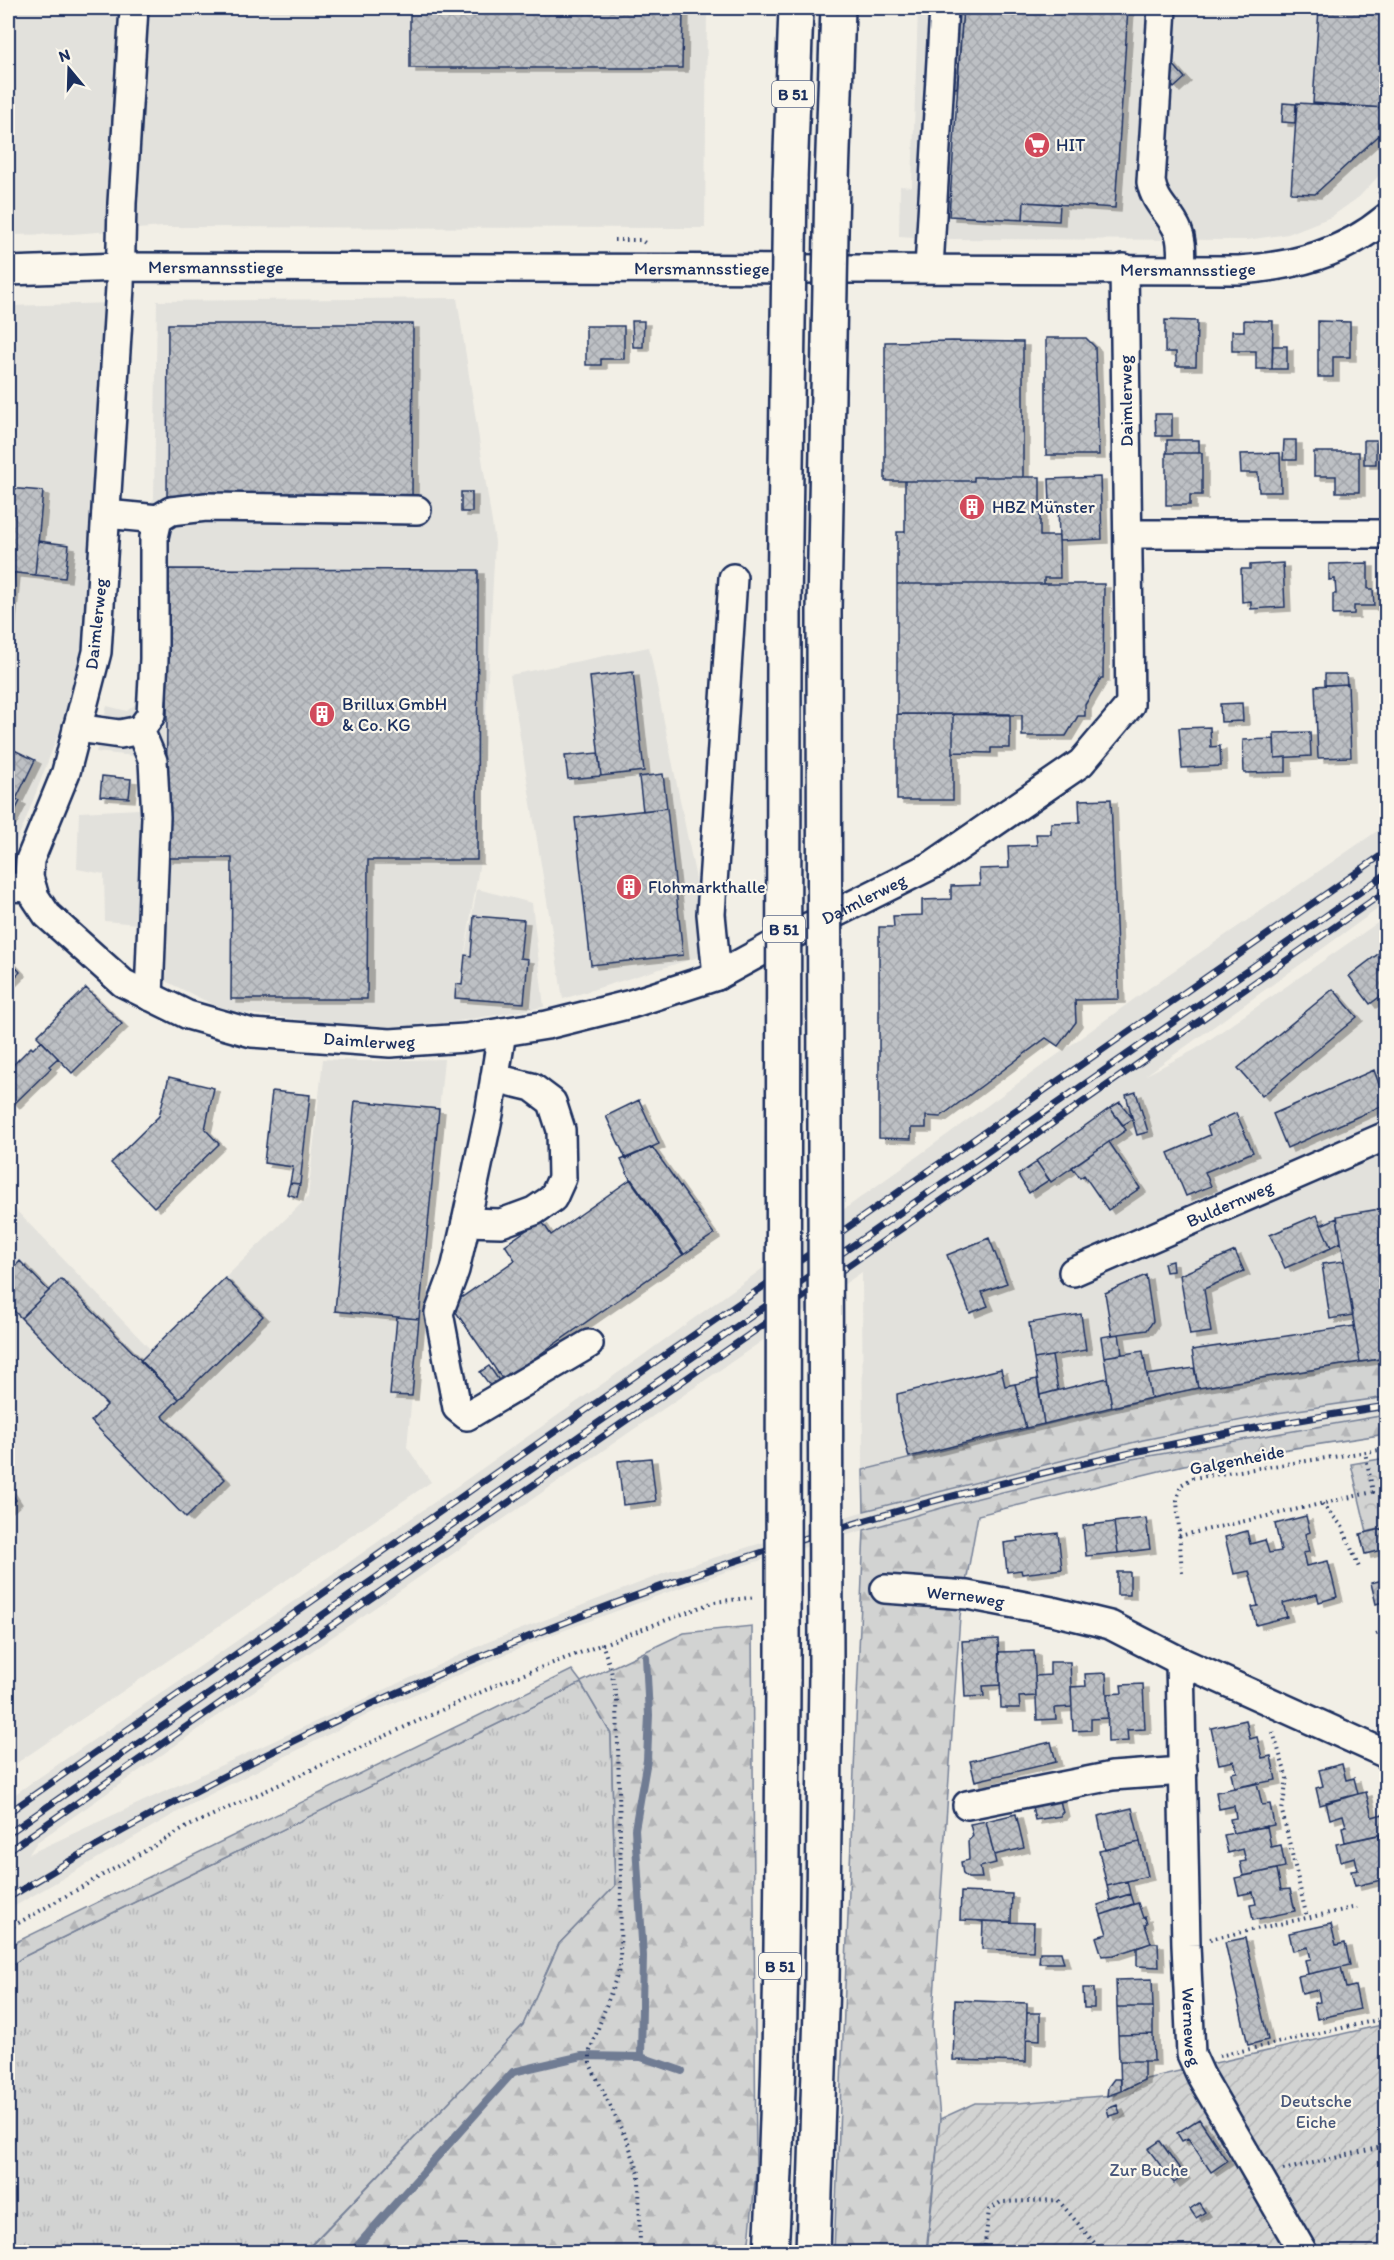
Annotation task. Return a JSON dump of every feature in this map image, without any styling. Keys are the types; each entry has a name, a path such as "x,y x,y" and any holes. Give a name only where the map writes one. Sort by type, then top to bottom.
{"highway":[{"name":"B 51","path":"771,2253 781,1931 784,610 790,180 796,8"},
{"name":"B 51","path":"813,2253 822,1981 825,1672 824,610 832,179 838,8"}],"street":[{"name":"Daimlerweg","path":"134,8 122,202 121,267 97,652 66,772 30,860 29,877 20,888 35,897 47,915 123,983 188,1015 252,1033 390,1043 465,1038 547,1025 631,1004 717,976 792,935 933,864 1081,763 1130,705 1124,268"},
{"path":"929,268 944,8"},
{"path":"1162,8 1151,182 1153,192 1161,207 1179,232 1182,269"},
{"name":"Mersmannsstiege","path":"8,271 121,267 765,270 1254,269 1304,261 1364,236 1386,218"},
{"path":"106,514 158,519 171,511 206,507 417,510"},
{"path":"78,728 120,734 140,730 151,715 154,659 154,537 158,519"},
{"path":"1128,534 1386,534"},
{"path":"717,976 711,914 734,578"},
{"path":"140,730 153,760 156,817 149,996"},
{"path":"502,1032 489,1114 466,1221 455,1270 439,1313 457,1408 467,1416 589,1344"},
{"path":"466,1221 501,1223 534,1211 553,1198 562,1178 561,1130 552,1102 532,1087 495,1078"},
{"name":"Buldernweg","path":"1073,1272 1386,1136"},
{"name":"Werneweg","path":"885,1589 967,1595 1110,1625 1180,1661 1386,1754"},
{"name":"Werneweg","path":"1180,1661 1186,1945 1191,2054 1303,2253"},
{"path":"967,1805 1112,1776 1183,1771"}],"path":[{"name":"Galgenheide","path":"1182,1573 1177,1500 1181,1485 1193,1478 1386,1449"},
{"path":"1179,1536 1373,1492 1365,1452"},
{"path":"1322,1503 1342,1526 1360,1570"},
{"path":"8,1929 189,1826 503,1682 714,1602 761,1596"},
{"path":"1376,1634 1386,1631"},
{"path":"602,1643 611,1670 617,1701 621,1877 620,1967 590,2051 590,2064 628,2143 639,2173 640,2253"},
{"path":"1281,1707 1273,1732 1287,1778 1282,1811 1307,1918"},
{"path":"1186,1945 1357,1907"},
{"path":"1194,2061 1386,2018"},
{"path":"1261,2180 1278,2171 1386,2146"},
{"path":"984,2253 989,2210 1001,2202 1058,2200 1102,2253"}],"shaded area":[{"path":"8,8 707,8 705,228 163,227 72,234 8,235"},
{"path":"918,8 1386,8 1386,168 1359,197 1331,217 1288,234 1247,240 899,237 900,186 912,187"},
{"path":"457,298 495,542 483,772 484,837 458,993 477,889 532,903 544,1007 453,1022 374,1028 226,1011 141,969 148,925 105,921 104,874 77,869 79,812 139,809 144,757 96,752 107,706 127,711 137,703 144,508 154,499 157,301"},
{"path":"113,303 87,659 24,824 8,858 8,306"},
{"path":"649,647 711,953 563,999 510,675"},
{"path":"1386,825 1386,903 1146,1075 1196,1049 1386,917 1386,1358 1182,1391 863,1470 862,1272 37,1842 29,1854 488,1642 665,1573 858,1513 1143,1440 1277,1413 1386,1397 1386,1415 1132,1459 955,1504 864,1530 745,1565 660,1595 546,1637 369,1714 195,1802 8,1910 8,1799 642,1356 1166,976"},
{"path":"323,1059 361,1061 444,1059 407,1447 431,1482 8,1769 8,1202 151,1350 308,1197"}],"green space":[{"path":"1386,1358 1386,1397 1277,1413 1143,1440 864,1511 863,1470 1182,1391"},
{"path":"1386,1415 1386,1434 1184,1465 978,1515 960,1616 932,2027 940,2119 926,2252 834,2252 864,1530 955,1504 1132,1459"},
{"path":"1386,1458 1386,1527 1367,1532 1351,1464"},
{"path":"752,1626 756,2172 748,2252 305,2252 523,2025 559,1944 615,1886 611,1734 581,1683 23,1957 8,1968 8,1947 10,1945 572,1670 581,1682 684,1633"},
{"path":"581,1683 611,1734 615,1886 559,1944 523,2025 304,2252 8,2252 8,1968 23,1957"},
{"name":"Deutsche Eiche","path":"1386,2024 1386,2252 1315,2252 1206,2065"},
{"name":"Zur Buche","path":"1187,2069 1295,2252 927,2252 940,2119 975,2103 1017,2103 1114,2095 1142,2080"}],"building":[{"path":"410,8 683,8 682,68 410,68"},
{"path":"952,8 963,8 957,88 946,87"},
{"name":"HIT","path":"963,8 1128,8 1115,208 1024,202 1023,220 949,216"},
{"path":"1319,8 1386,8 1386,108 1313,103"},
{"path":"1171,62 1185,78 1174,88 1170,83"},
{"path":"1283,103 1296,104 1295,123 1282,122"},
{"path":"1297,103 1386,108 1386,129 1315,194 1291,193"},
{"path":"1024,202 1060,204 1059,221 1023,219"},
{"path":"1165,320 1197,321 1196,366 1176,366 1176,352 1165,352"},
{"path":"1244,320 1273,321 1272,369 1256,369 1256,351 1232,351 1232,331 1244,331"},
{"path":"632,321 644,321 643,347 633,347"},
{"path":"1318,321 1350,322 1350,357 1333,357 1333,377 1318,377"},
{"path":"168,324 413,324 412,496 167,496"},
{"path":"586,326 624,326 624,359 601,359 601,365 586,365"},
{"path":"1046,338 1086,338 1095,347 1099,455 1046,455"},
{"path":"885,342 1023,342 1023,477 974,477 974,481 885,481"},
{"path":"1273,346 1287,346 1287,369 1272,369"},
{"path":"1155,414 1172,414 1172,436 1156,436"},
{"path":"1167,440 1199,440 1199,453 1167,453"},
{"path":"1284,440 1296,440 1296,460 1283,460"},
{"path":"1364,440 1376,440 1376,464 1364,464"},
{"path":"1314,452 1359,452 1359,492 1336,492 1336,476 1314,476"},
{"path":"1166,453 1202,453 1202,495 1190,495 1190,505 1166,505"},
{"path":"1280,453 1281,492 1259,492 1258,473 1241,473 1240,454"},
{"name":"HBZ Münster","path":"974,477 1040,477 1040,536 1059,536 1060,578 1044,578 1044,584 897,584 897,532 905,532 905,481 974,481"},
{"path":"1100,477 1102,539 1059,541 1058,502 1050,503 1049,479"},
{"path":"8,488 43,491 35,575 8,572"},
{"path":"461,492 472,492 472,512 461,512"},
{"path":"38,541 69,545 65,578 35,575"},
{"path":"1283,563 1285,607 1251,609 1251,601 1242,602 1241,569 1250,569 1250,565"},
{"path":"1368,563 1368,589 1373,589 1374,606 1354,606 1354,614 1333,615 1333,594 1336,594 1335,579 1329,580 1329,564"},
{"name":"Brillux GmbH & Co. KG","path":"168,569 478,570 477,860 368,860 367,999 231,999 232,858 166,858"},
{"path":"8,572 14,573 8,637"},
{"path":"897,584 1104,584 1103,678 1085,705 1085,716 1078,716 1066,736 1022,736 1022,715 897,714"},
{"path":"633,672 644,771 601,776 590,677"},
{"path":"1325,674 1346,674 1347,684 1325,685"},
{"path":"1348,684 1351,757 1318,758 1315,686"},
{"path":"1242,703 1243,721 1221,722 1220,704"},
{"path":"897,714 953,714 953,800 897,800"},
{"path":"953,714 1010,714 1010,748 991,748 991,753 953,752"},
{"path":"1210,727 1211,747 1220,746 1221,766 1182,768 1179,728"},
{"path":"1310,732 1311,756 1275,758 1274,733"},
{"path":"1274,739 1275,758 1286,757 1286,772 1244,773 1243,740"},
{"path":"8,747 35,760 16,799 8,795"},
{"path":"598,753 601,776 568,779 565,756"},
{"path":"663,774 667,808 643,811 639,777"},
{"path":"102,776 131,779 129,798 100,796"},
{"path":"8,795 20,801 9,823 8,822"},
{"path":"1111,799 1119,999 1075,1000 1076,1022 1058,1046 1046,1038 940,1117 926,1116 926,1128 911,1128 911,1139 879,1138 879,927 894,927 893,916 922,915 922,900 951,899 951,886 980,885 979,869 1009,868 1008,846 1037,845 1036,834 1051,834 1051,823 1080,822 1079,800"},
{"name":"Flohmarkthalle","path":"667,808 683,955 591,965 575,818"},
{"path":"474,916 524,920 520,958 528,959 524,1003 455,998 456,984 462,985 465,955 471,956"},
{"path":"1386,948 1386,992 1370,1004 1349,976"},
{"path":"8,959 20,972 8,984"},
{"path":"86,988 122,1024 72,1073 37,1036"},
{"path":"1333,989 1357,1017 1262,1096 1238,1068"},
{"path":"41,1041 58,1058 49,1066 51,1068 14,1104 8,1098 8,1070 31,1047 33,1049"},
{"path":"1374,1070 1386,1104 1287,1148 1273,1114"},
{"path":"169,1077 214,1088 205,1129 219,1144 154,1207 111,1163 159,1116"},
{"path":"272,1091 310,1095 300,1184 290,1183 293,1167 264,1163"},
{"path":"1136,1092 1148,1132 1137,1135 1126,1095"},
{"path":"639,1100 659,1144 626,1159 606,1116"},
{"path":"355,1101 439,1109 419,1319 335,1311"},
{"path":"1120,1102 1133,1119 1123,1125 1110,1108"},
{"path":"1110,1108 1126,1130 1051,1182 1036,1161"},
{"path":"1236,1113 1253,1152 1205,1172 1211,1186 1186,1196 1168,1153 1210,1135 1207,1126"},
{"path":"1109,1142 1140,1188 1108,1210 1084,1175 1080,1178 1072,1167"},
{"path":"652,1147 714,1234 683,1255 630,1179 621,1160"},
{"path":"1037,1162 1049,1180 1029,1193 1018,1175"},
{"path":"631,1179 684,1254 503,1380 451,1305 515,1260 505,1245 541,1220 551,1235"},
{"path":"290,1183 300,1184 297,1197 287,1194"},
{"path":"1386,1208 1386,1358 1360,1362 1337,1216"},
{"path":"1317,1215 1331,1248 1285,1268 1270,1235"},
{"path":"1337,1218 1341,1242 1331,1247 1321,1225"},
{"path":"989,1238 1007,1283 982,1292 988,1306 970,1313 947,1255"},
{"path":"1235,1251 1244,1271 1204,1289 1211,1332 1190,1335 1180,1275"},
{"path":"20,1261 49,1291 21,1318 8,1305 8,1274"},
{"path":"1172,1261 1173,1271 1166,1272 1164,1263"},
{"path":"1344,1261 1353,1315 1330,1319 1322,1264"},
{"path":"1146,1275 1153,1321 1147,1330 1112,1335 1105,1293"},
{"path":"225,1278 263,1316 179,1399 140,1361"},
{"path":"61,1279 179,1399 162,1416 225,1479 186,1518 91,1421 107,1405 21,1318"},
{"path":"1081,1314 1086,1350 1034,1359 1029,1323"},
{"path":"397,1317 419,1319 412,1396 390,1395"},
{"path":"1354,1326 1360,1362 1198,1388 1192,1350"},
{"path":"1119,1334 1122,1354 1104,1357 1101,1337"},
{"path":"1143,1351 1151,1398 1112,1407 1104,1357"},
{"path":"1052,1356 1058,1390 1040,1395 1034,1359"},
{"path":"489,1366 500,1382 492,1388 480,1372"},
{"path":"1194,1368 1198,1388 1151,1398 1147,1375"},
{"path":"1001,1369 1005,1386 1015,1384 1026,1428 909,1457 898,1413 897,1394"},
{"path":"1107,1378 1112,1407 1044,1424 1040,1395"},
{"path":"1037,1379 1044,1424 1026,1428 1015,1384"},
{"path":"651,1458 656,1501 623,1505 618,1461"},
{"path":"8,1488 16,1500 8,1507"},
{"path":"1306,1516 1310,1532 1305,1534 1309,1552 1303,1553 1306,1566 1328,1561 1337,1597 1319,1602 1317,1594 1283,1603 1287,1617 1256,1625 1252,1607 1258,1606 1249,1571 1234,1574 1225,1537 1247,1531 1250,1544 1265,1540 1269,1553 1281,1551 1275,1524"},
{"path":"1146,1518 1150,1549 1118,1553 1114,1522"},
{"path":"1114,1522 1118,1553 1086,1556 1083,1526"},
{"path":"1386,1528 1386,1549 1365,1554 1360,1534"},
{"path":"1058,1533 1062,1569 1022,1574 1021,1570 1007,1572 1004,1543 1018,1541 1017,1538"},
{"path":"1117,1572 1130,1572 1130,1595 1117,1595"},
{"path":"1386,1579 1386,1601 1376,1604 1371,1583"},
{"path":"998,1639 1000,1685 983,1686 984,1696 965,1697 962,1641"},
{"path":"1034,1651 1036,1696 1019,1697 1020,1708 1001,1708 999,1652"},
{"path":"1050,1662 1070,1662 1072,1707 1055,1708 1056,1719 1037,1720 1035,1676 1050,1675"},
{"path":"1106,1673 1108,1718 1091,1719 1091,1730 1073,1731 1071,1687 1086,1686 1085,1674"},
{"path":"1143,1684 1145,1729 1127,1730 1128,1741 1108,1742 1107,1694 1122,1693 1121,1685"},
{"path":"1246,1720 1250,1739 1257,1737 1262,1758 1271,1756 1276,1780 1234,1788 1231,1773 1237,1772 1234,1761 1219,1764 1211,1728"},
{"path":"1051,1742 1056,1762 975,1781 970,1761"},
{"path":"1342,1764 1346,1780 1354,1778 1358,1794 1320,1805 1316,1788 1323,1786 1319,1770"},
{"path":"1257,1783 1262,1805 1270,1804 1274,1825 1233,1833 1230,1819 1236,1818 1234,1806 1219,1809 1216,1792"},
{"path":"1366,1792 1372,1817 1383,1814 1386,1833 1345,1842 1342,1827 1346,1826 1343,1815 1330,1819 1326,1802"},
{"path":"1059,1796 1063,1813 1061,1816 1035,1820 1031,1802"},
{"path":"1132,1808 1140,1842 1105,1850 1098,1816"},
{"path":"1016,1814 1024,1848 994,1855 986,1821"},
{"path":"986,1821 996,1863 980,1867 982,1878 968,1878 963,1874 961,1862 969,1860 968,1841 973,1836 970,1824"},
{"path":"1267,1826 1271,1847 1281,1845 1285,1867 1243,1876 1240,1862 1246,1861 1243,1849 1228,1853 1224,1835"},
{"path":"1379,1835 1384,1856 1386,1855 1386,1879 1355,1886 1351,1871 1358,1870 1355,1857 1340,1861 1336,1844"},
{"path":"1140,1842 1148,1876 1107,1886 1099,1851"},
{"path":"1277,1869 1281,1890 1290,1889 1295,1911 1253,1920 1250,1905 1256,1904 1253,1892 1239,1895 1235,1878"},
{"path":"1127,1881 1130,1894 1110,1900 1107,1886"},
{"path":"961,1892 1012,1894 1011,1922 960,1920"},
{"path":"1130,1894 1133,1904 1101,1915 1098,1905"},
{"path":"1138,1903 1143,1918 1145,1917 1151,1943 1114,1955 1102,1956 1096,1937 1107,1934 1101,1915"},
{"path":"977,1921 1034,1923 1033,1951 982,1949 983,1922"},
{"path":"1331,1924 1336,1945 1345,1943 1350,1965 1308,1974 1305,1960 1311,1959 1308,1947 1293,1951 1289,1933"},
{"path":"1245,1938 1268,2040 1248,2045 1225,1942"},
{"path":"1158,1943 1159,1967 1137,1966 1137,1948"},
{"path":"1040,1952 1061,1952 1064,1963 1039,1963"},
{"path":"1341,1967 1346,1988 1355,1986 1360,2009 1317,2019 1314,2003 1320,2002 1318,1990 1302,1994 1298,1976"},
{"path":"1152,1979 1153,2007 1117,2007 1116,1980"},
{"path":"1083,1988 1094,1988 1094,2008 1084,2008"},
{"path":"955,2000 1027,2003 1026,2062 953,2060"},
{"path":"1117,2007 1153,2007 1153,2034 1118,2035"},
{"path":"1027,2013 1040,2013 1040,2040 1026,2039"},
{"path":"1153,2034 1154,2061 1119,2061 1118,2035"},
{"path":"1120,2061 1144,2061 1144,2080 1121,2091"},
{"path":"1114,2079 1121,2079 1121,2091 1107,2096 1108,2087"},
{"path":"1117,2105 1120,2113 1109,2116 1107,2109"},
{"path":"1199,2119 1227,2161 1211,2172 1188,2138 1182,2141 1177,2133"},
{"path":"1160,2141 1184,2175 1174,2183 1148,2149"},
{"path":"1199,2203 1205,2212 1196,2218 1190,2209"}],"waterway":[{"path":"352,2252 513,2072 582,2056 641,2057 643,1956 635,1829 647,1760 649,1715 646,1657"},
{"path":"641,2057 682,2071"}],"railway":[{"path":"8,1813 1386,852"},
{"path":"8,1834 1386,874"},
{"path":"8,1851 1386,891"},
{"path":"8,1898 168,1806 333,1722 501,1648 672,1583 847,1526 1024,1478 1204,1438 1386,1406"}],"place":[{"name":"HIT","path":"1037,145"},
{"name":"HBZ Münster","path":"972,507"},
{"name":"Brillux GmbH & Co. KG","path":"322,714"},
{"name":"Flohmarkthalle","path":"629,887"}]}
